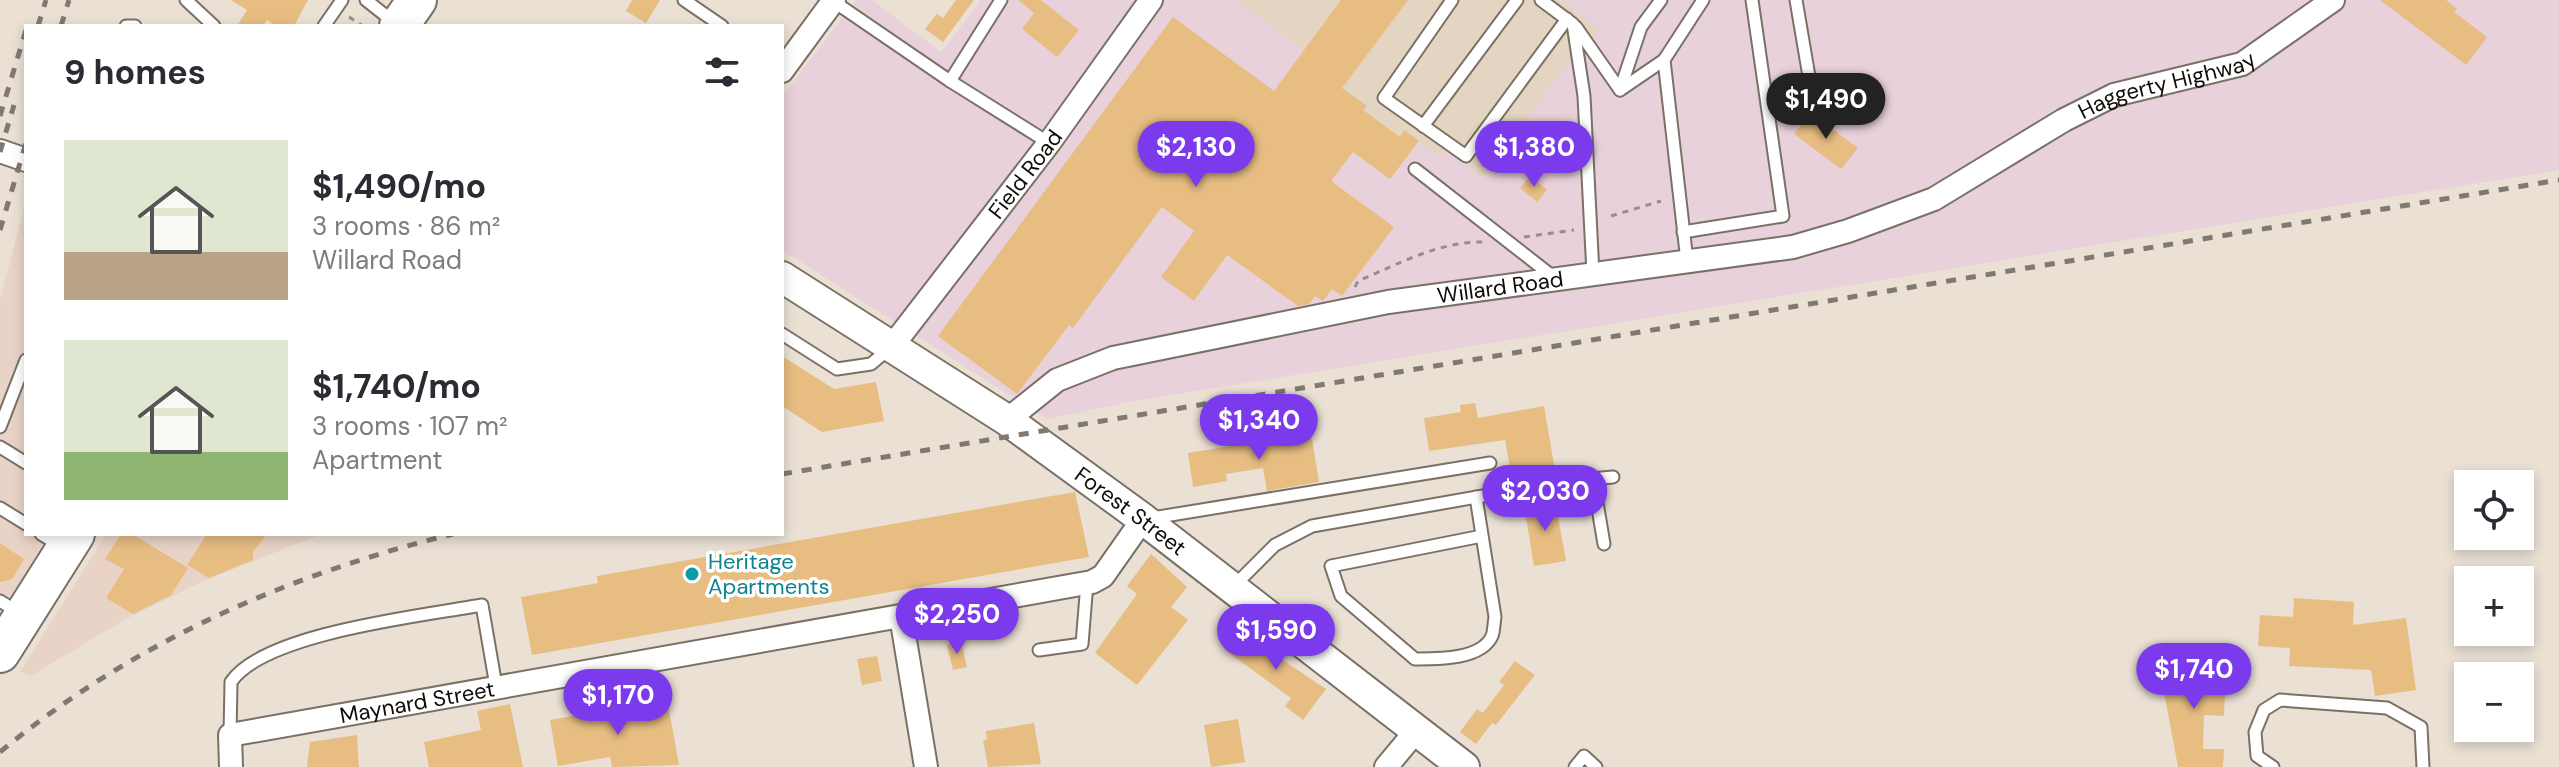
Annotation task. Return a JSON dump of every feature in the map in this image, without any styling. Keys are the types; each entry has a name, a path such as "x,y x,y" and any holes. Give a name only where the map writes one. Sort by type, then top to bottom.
{"highway":[{"path":"400,24 417,0"},
{"path":"6,631 61,539"}],"main road":[{"name":"Forest Street","path":"784,278 1007,420 1143,519 1464,767"}],"street":[{"path":"784,69 834,0"},
{"name":"Field Road","path":"893,345 1049,143 1151,0"},
{"name":"Haggerty Highway","path":"1997,160 2114,95 2242,64 2333,0"},
{"path":"0,151 24,159"},
{"name":"Willard Road","path":"1007,420 1057,380 1113,358 1331,312 1793,247 1848,231 1934,199 1997,160"},
{"path":"1087,583 1103,576 1143,519"},
{"name":"Maynard Street","path":"230,735 1087,583"},
{"path":"901,616 926,767"},
{"path":"1386,767 1416,731"},
{"path":"230,735 231,767"}],"lane":[{"path":"186,0 212,24"},
{"path":"325,24 342,0"},
{"path":"366,0 396,24"},
{"path":"684,0 719,24"},
{"path":"834,0 950,81 1049,143"},
{"path":"950,81 1001,0"},
{"path":"1452,0 1384,98 1466,156 1570,21"},
{"path":"1423,126 1517,0"},
{"path":"1541,0 1570,21 1620,90"},
{"path":"1620,90 1641,27 1661,0"},
{"path":"1620,90 1664,60 1703,0"},
{"path":"1683,232 1783,216 1752,0"},
{"path":"1796,0 1812,94"},
{"path":"1570,21 1584,96 1593,274"},
{"path":"1664,60 1687,261"},
{"path":"1415,169 1556,279"},
{"path":"784,335 837,369 871,364 893,345"},
{"path":"0,427 24,365"},
{"path":"0,447 24,462"},
{"path":"1143,519 1490,463"},
{"path":"1232,588 1275,545 1312,526 1613,477"},
{"path":"1593,479 1604,544"},
{"path":"1476,497 1495,617 1492,636 1483,646 1449,658 1415,659 1341,596 1331,566 1482,536"},
{"path":"0,508 24,523"},
{"path":"1039,650 1082,644 1087,583"},
{"path":"230,735 231,682 255,658 329,634 482,605 496,686"},
{"path":"2273,767 2257,756 2255,732 2264,710 2280,700 2387,708 2421,727 2423,767"},
{"path":"1575,767 1584,756 1596,767"}],"path":[{"path":"343,13 360,24"},
{"path":"1611,216 1661,201"},
{"path":"1524,237 1574,230"},
{"path":"1350,293 1358,281 1437,248 1462,242 1488,242"}],"shaded area":[{"path":"856,0 872,0 941,52 981,0 2559,0 2559,170 1129,402 1047,419 784,251 784,94"},
{"path":"1236,0 1562,0 1599,29 1554,81 1485,177 1445,151 1440,157 1419,141 1390,179 1274,91 1304,50"},
{"path":"24,208 24,536 48,536 0,614 0,301"},
{"path":"105,536 317,536 203,581 124,620 31,676 20,672"}],"building":[{"path":"231,0 308,0 295,24 272,24 267,20 264,24 238,24 247,10"},
{"path":"632,0 660,0 646,23 626,11"},
{"path":"956,0 974,0 943,42 925,29 937,14 943,18"},
{"path":"1018,0 1041,0 1079,30 1057,57 1022,29 1034,13"},
{"path":"1341,0 1408,0 1342,88 1367,106 1363,110 1400,137 1404,130 1419,141 1390,179 1353,152 1331,181 1394,227 1342,296 1332,289 1323,301 1315,296 1309,304 1298,306 1227,255 1194,301 1161,277 1194,231 1162,207 1073,328 1069,325 1017,394 938,336 1173,17 1274,91"},
{"path":"2380,0 2446,0 2457,9 2454,12 2487,37 2466,65"},
{"path":"1811,113 1858,148 1841,169 1794,134"},
{"path":"1530,176 1547,190 1537,202 1520,188"},
{"path":"784,357 834,389 876,382 884,421 822,432 784,407"},
{"path":"1475,403 1478,418 1544,406 1554,465 1511,473 1505,440 1429,451 1424,418 1461,412 1460,405"},
{"path":"1311,433 1319,482 1267,491 1263,468 1226,474 1227,481 1193,487 1188,453"},
{"name":"Heritage Apartments","path":"1075,492 1089,557 532,655 521,597 598,583 597,576"},
{"path":"1555,500 1566,561 1534,566 1524,505"},
{"path":"120,536 135,536 188,568 171,595 133,614 106,598 124,569 105,559"},
{"path":"206,536 265,536 253,552 253,560 209,578 187,565"},
{"path":"0,543 24,559 12,579 0,582"},
{"path":"1151,554 1187,587 1171,607 1188,620 1137,685 1095,653 1137,594 1127,586"},
{"path":"2294,598 2354,602 2353,625 2406,618 2416,690 2375,696 2371,670 2289,666 2290,648 2258,646 2260,615 2293,617"},
{"path":"1246,626 1267,639 1262,646 1326,689 1303,720 1285,706 1291,698 1225,650"},
{"path":"961,642 967,667 953,670 947,645"},
{"path":"877,656 882,681 862,685 857,659"},
{"path":"1515,661 1535,675 1496,725 1492,723 1476,744 1460,732 1477,709 1483,713 1504,685 1499,682"},
{"path":"2159,665 2226,668 2224,716 2204,715 2203,749 2224,749 2223,767 2178,767"},
{"path":"667,699 679,765 612,767 610,757 558,766 550,720"},
{"path":"510,704 523,767 429,767 424,742 481,730 477,711"},
{"path":"1238,719 1245,762 1211,767 1204,725"},
{"path":"1034,723 1041,764 988,767 983,740 987,740 986,731"},
{"path":"357,735 359,767 307,767 310,742"}],"railway":[{"path":"39,24 46,0"},
{"path":"62,24 69,0"},
{"path":"0,116 24,37"},
{"path":"0,152 14,105"},
{"path":"0,230 24,150"},
{"path":"784,474 2559,180"},
{"path":"0,752 103,678 213,618 330,570 446,536"}],"place":[{"name":"Heritage Apartments","path":"692,574"}]}
